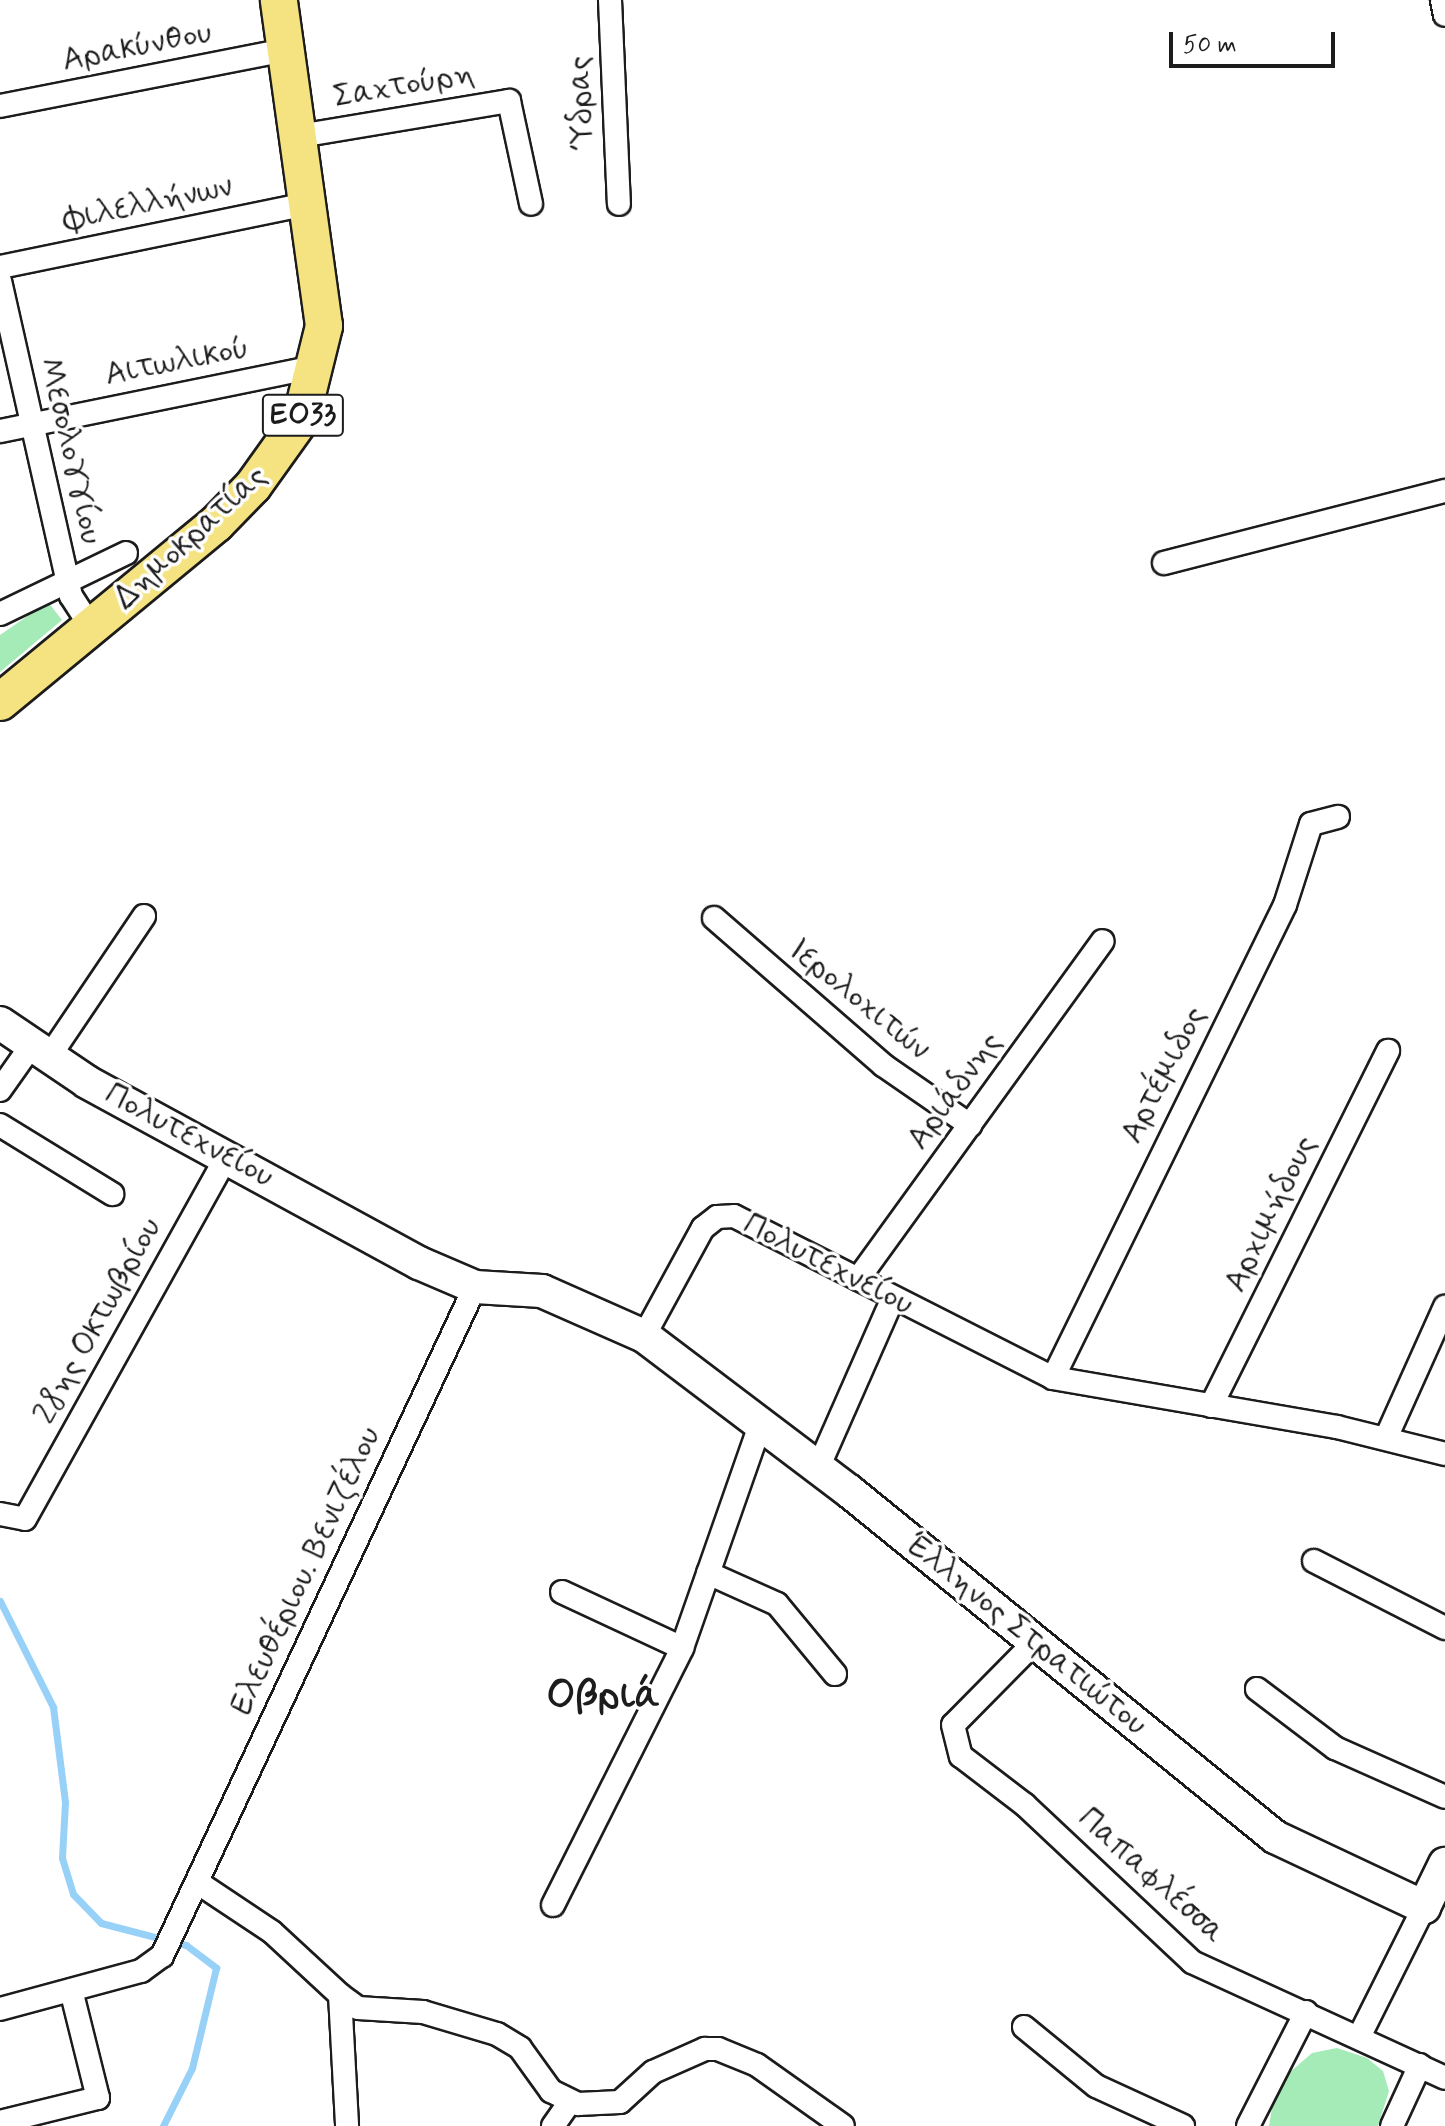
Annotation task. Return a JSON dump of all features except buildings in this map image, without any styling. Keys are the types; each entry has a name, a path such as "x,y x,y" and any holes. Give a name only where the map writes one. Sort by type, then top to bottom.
{"main road":[{"name":"Δημοκρατίας","path":"0,702 93,630 253,486 301,419 319,366 324,326 279,0"}],"street":[{"name":"Ύδρας","path":"610,0 619,204"},
{"path":"1442,0 1445,15"},
{"name":"Αρακύνθου","path":"0,106 286,50"},
{"name":"Σαχτούρη","path":"299,136 509,101 531,204"},
{"name":"Φιλελλήνων","path":"0,267 308,204"},
{"name":"Μεσολογγίου","path":"0,281 67,578 76,608 93,630"},
{"name":"Αιτωλικού","path":"0,431 319,366"},
{"path":"1164,563 1445,491"},
{"path":"0,614 67,578 126,553"},
{"name":"Αρτέμιδος","path":"1053,1378 1285,905 1311,824 1338,817"},
{"path":"0,1090 40,1052 144,916"},
{"name":"Ιερολοχιτών","path":"714,918 883,1065 970,1125"},
{"name":"Αριάδνης","path":"858,1279 1103,941"},
{"name":"Πολυτεχνείου","path":"0,1023 40,1052 475,1287 542,1291 644,1336 698,1235 719,1217 757,1223 893,1298 1053,1378 1386,1438 1445,1454"},
{"name":"Αρχιμήδους","path":"1211,1406 1388,1051"},
{"path":"0,1125 112,1194"},
{"name":"28ης Οκτωβρίου","path":"0,1514 25,1519 228,1155"},
{"name":"Ελευθέριου. Βενιζέλου","path":"71,1990 141,1971 166,1948 475,1287"},
{"path":"818,1468 893,1298"},
{"path":"1386,1438 1445,1307"},
{"name":"Έλληνος Στρατιώτου","path":"644,1336 818,1468 1032,1645 1269,1833 1424,1907"},
{"path":"553,1905 682,1648 761,1423"},
{"path":"1314,1561 1445,1628"},
{"path":"708,1573 777,1604 835,1674"},
{"path":"562,1592 682,1648"},
{"name":"Παπαφλέσσα","path":"1032,1645 953,1725 961,1756 1025,1805 1192,1962 1445,2078"},
{"path":"1257,1689 1335,1748 1445,1797"},
{"path":"1359,2037 1445,1864"},
{"path":"197,1882 272,1932 358,2008 423,2012 497,2034 520,2048 551,2091 570,2102 620,2102 653,2072 705,2049 718,2049 757,2065 843,2126"},
{"path":"0,2009 71,1990 98,2098 0,2122"},
{"path":"340,1995 347,2126"},
{"path":"1248,2126 1306,2012"},
{"path":"1024,2027 1096,2086 1183,2126"},
{"path":"1392,2126 1420,2065"},
{"path":"553,2126 570,2102"}],"green space":[{"path":"48,602 62,620 0,672 0,635"},
{"path":"1337,2048 1367,2058 1383,2071 1389,2091 1378,2126 1269,2126 1273,2102 1289,2073 1312,2053"}],"waterway":[{"path":"0,1601 53,1707 65,1802 62,1858 73,1894 101,1923 186,1945 216,1968 192,2068 163,2126"}],"district":[{"name":"Οβριά","path":"603,1696"}]}
